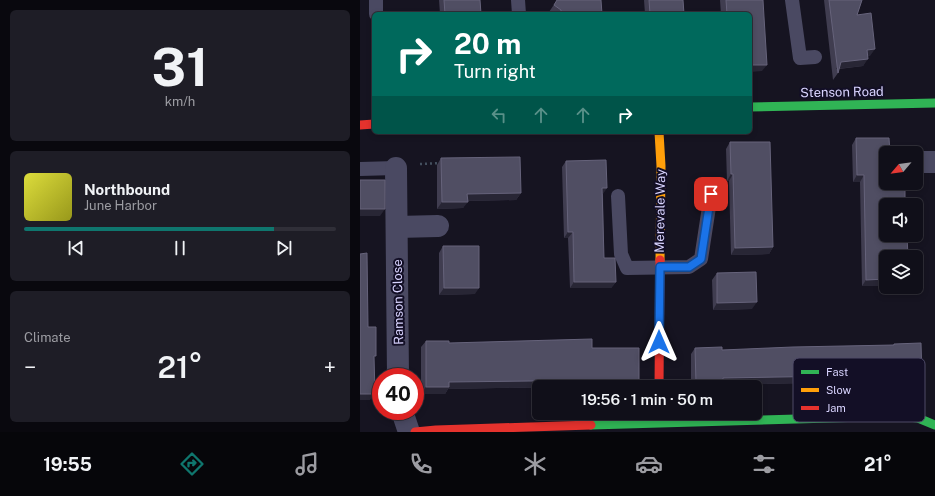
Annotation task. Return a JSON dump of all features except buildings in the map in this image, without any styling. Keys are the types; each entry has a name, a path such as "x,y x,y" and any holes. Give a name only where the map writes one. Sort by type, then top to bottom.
{"street":[{"name":"Stenson Road","path":"752,107 935,103"},
{"path":"360,125 372,124"},
{"name":"Merevale Way","path":"659,134 661,166 659,380"},
{"path":"923,162 935,162"},
{"name":"Ramson Close","path":"396,168 398,368"},
{"path":"397,226 438,226"},
{"path":"416,432 436,430 793,419"},
{"path":"405,420 409,432"},
{"path":"925,421 935,425"}],"lane":[{"path":"376,0 376,12"},
{"path":"518,0 519,12"},
{"path":"792,0 800,58 815,57"},
{"path":"360,169 396,168"},
{"path":"618,196 621,254 627,268 689,267 701,259 711,194"}],"path":[{"path":"396,168 408,164 447,163"}],"traffic: fast":[{"path":"752,107 935,103"},
{"path":"591,425 793,419"},
{"path":"925,421 935,425"}],"traffic: slow":[{"path":"659,134 661,166 660,260"}],"traffic: jam":[{"path":"360,125 372,124"},
{"path":"659,380 660,260"},
{"path":"415,432 591,425"}],"route":[{"path":"659,342 660,267 689,267 701,259 711,194"}]}
